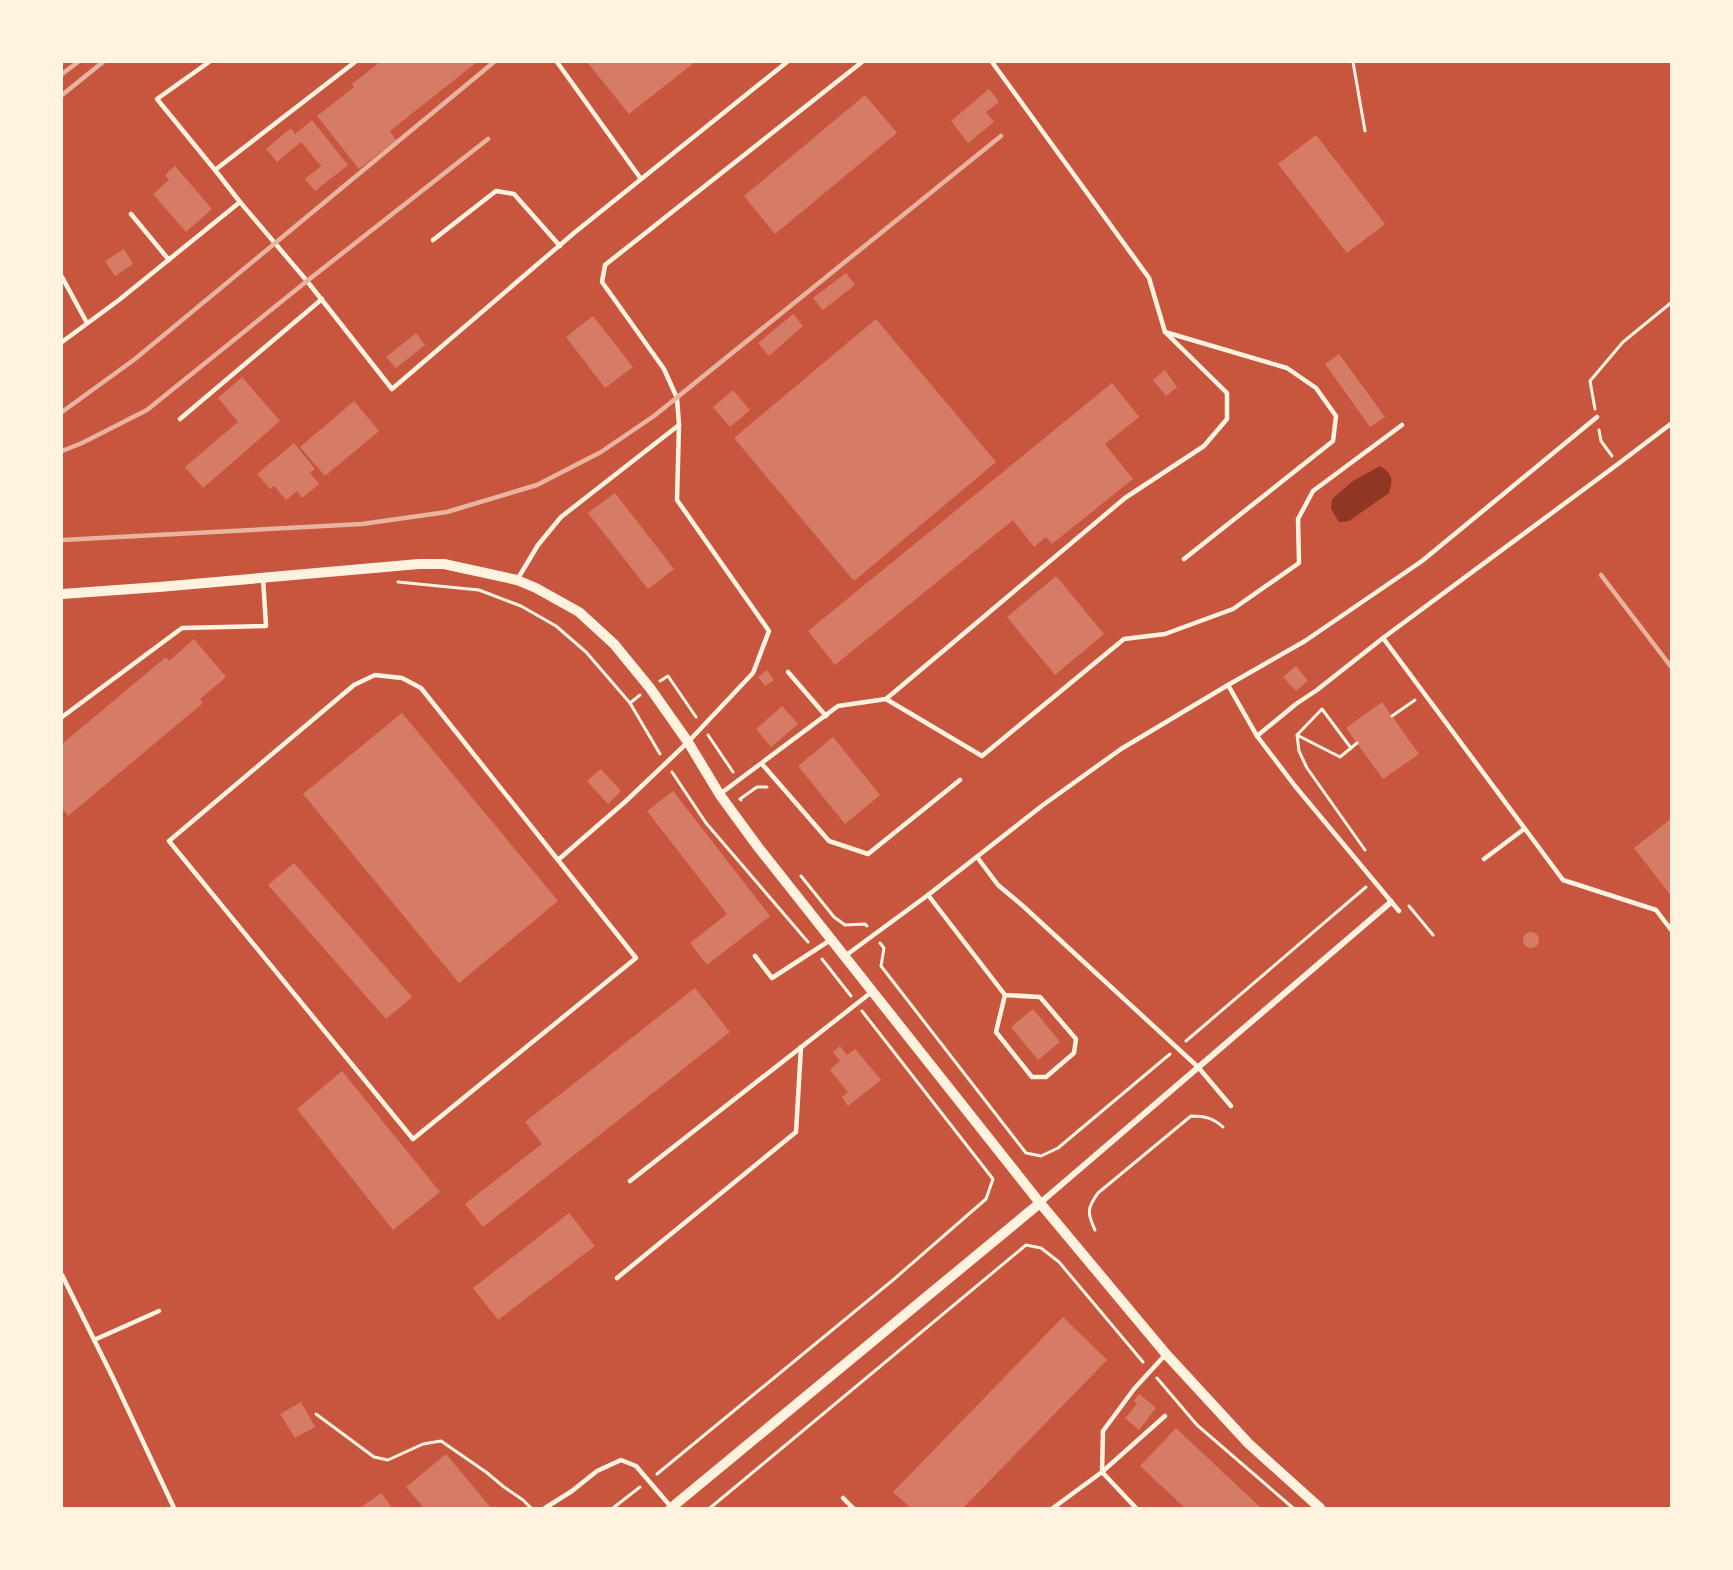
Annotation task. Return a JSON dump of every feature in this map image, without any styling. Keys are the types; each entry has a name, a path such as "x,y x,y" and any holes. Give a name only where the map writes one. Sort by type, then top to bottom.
{"street":[{"path":"62,594 419,564 444,564 517,580 579,612 614,644 650,688 688,742 720,795 758,847 1040,1203 1166,1354 1248,1443 1320,1509"},
{"path":"671,1508 1040,1203 1391,902"}],"lane":[{"path":"209,62 158,99 240,202 322,299 392,389 560,246 787,62"},
{"path":"215,170 355,62"},
{"path":"557,62 641,179"},
{"path":"558,860 626,801 688,742 753,673 769,631 677,500 679,425 677,398 664,369 602,282 605,266 862,62"},
{"path":"720,795 838,706 886,699 1125,498 1204,446 1227,419 1227,393 1165,332 1149,278 992,62"},
{"path":"433,240 496,191 514,194 560,246"},
{"path":"62,342 119,300 240,202"},
{"path":"132,214 169,260"},
{"path":"62,277 87,323"},
{"path":"180,419 322,299"},
{"path":"1165,332 1287,368 1316,388 1336,416 1333,441 1184,559"},
{"path":"845,956 1121,748 1305,641 1422,561 1597,417"},
{"path":"1257,736 1383,638 1671,423"},
{"path":"517,580 538,544 561,517 679,425"},
{"path":"886,699 982,756 1124,639 1164,634 1233,609 1299,563 1298,519 1313,490 1402,425"},
{"path":"62,717 182,628 266,627 263,578"},
{"path":"1383,638 1563,880 1656,910 1671,931"},
{"path":"788,672 826,716"},
{"path":"375,675 402,678 421,688 558,860 636,958 413,1139 169,840 354,685 375,675"},
{"path":"1228,685 1257,736 1399,911"},
{"path":"762,764 829,841 868,854 960,780"},
{"path":"1484,859 1524,828"},
{"path":"977,857 998,885 1198,1067 1231,1106"},
{"path":"927,896 1005,994 1040,997 1076,1039 1074,1053 1046,1077 1032,1077 996,1032 1005,994"},
{"path":"755,956 772,978 832,939"},
{"path":"630,1180 873,991"},
{"path":"617,1278 796,1132 801,1047"},
{"path":"62,1275 174,1509"},
{"path":"94,1340 159,1311"},
{"path":"1136,1509 1102,1472 1103,1431 1134,1389 1166,1354"},
{"path":"1053,1509 1102,1472 1165,1416"},
{"path":"545,1509 597,1471 621,1460 636,1466 671,1508"},
{"path":"843,1497 853,1509"}],"path":[{"path":"1353,62 1365,131"},
{"path":"1618,464 1601,441 1590,381 1623,342 1671,302"},
{"path":"388,582 479,590 521,606 556,626 586,652 630,703 706,823 815,950 993,1179 986,1199 893,1280 614,1509"},
{"path":"1392,716 1424,694"},
{"path":"1297,735 1322,709 1352,747"},
{"path":"1297,735 1340,757 1357,743"},
{"path":"1297,735 1299,751 1307,768 1368,854"},
{"path":"747,808 740,799 757,787 771,788 777,782"},
{"path":"798,872 834,917 845,925 865,924 884,948 881,966 1026,1153 1041,1156 1058,1148 1374,881"},
{"path":"1404,900 1433,935"},
{"path":"1095,1230 1089,1217 1089,1204 1098,1193 1191,1116 1204,1116 1223,1127"},
{"path":"710,1509 1026,1245"},
{"path":"316,1414 374,1457 388,1460 423,1444 441,1441 486,1472 523,1500 531,1509"}],"shaded area":[{"path":"1380,466 1391,477 1389,493 1349,521 1339,522 1331,509 1332,499 1353,481"}],"building":[{"path":"380,62 477,62 390,131 396,140 359,169 317,116 354,87 352,84"},
{"path":"587,62 695,62 629,114"},
{"path":"989,89 999,102 986,112 994,122 968,143 951,121"},
{"path":"865,95 897,133 775,234 744,196"},
{"path":"312,120 348,165 315,191 305,179 321,166 301,142 277,162 266,149 291,128 295,134"},
{"path":"1316,135 1385,224 1347,253 1278,164"},
{"path":"175,166 212,209 186,232 153,194 169,180 165,175"},
{"path":"124,249 133,264 115,276 105,261"},
{"path":"846,273 855,285 823,310 813,298"},
{"path":"793,314 803,326 769,356 758,343"},
{"path":"593,316 633,367 605,388 566,337"},
{"path":"876,319 996,462 854,581 734,438"},
{"path":"416,333 425,345 396,368 386,357"},
{"path":"1339,354 1385,417 1370,427 1325,364"},
{"path":"1165,370 1177,387 1166,396 1153,380"},
{"path":"242,377 280,421 203,488 185,467 238,422 218,398"},
{"path":"1112,383 1139,417 1105,444 1133,479 1052,544 1046,537 1034,547 1013,520 835,665 808,631"},
{"path":"733,390 750,410 730,427 713,407"},
{"path":"354,401 379,431 325,476 300,447"},
{"path":"294,443 315,469 310,473 319,484 302,498 297,491 286,500 274,486 270,489 257,474"},
{"path":"615,493 674,569 648,589 588,513"},
{"path":"1056,576 1104,634 1055,675 1007,617"},
{"path":"194,639 226,677 200,699 203,703 68,816 62,808 62,744 166,657 169,661"},
{"path":"1296,666 1308,681 1296,691 1283,677"},
{"path":"767,670 774,680 765,686 758,677"},
{"path":"1382,702 1419,754 1383,779 1346,728"},
{"path":"782,706 798,724 771,747 756,729"},
{"path":"402,713 558,901 459,983 303,794"},
{"path":"833,737 880,795 845,824 798,766"},
{"path":"601,769 621,791 608,804 587,781"},
{"path":"673,791 770,916 707,965 690,943 727,914 647,811"},
{"path":"1672,818 1672,897 1634,848"},
{"path":"294,863 412,997 386,1019 268,885"},
{"path":"1528,932 1534,932 1539,940 1537,946 1528,948 1523,943 1523,937"},
{"path":"695,988 730,1032 483,1227 465,1204 542,1144 525,1122"},
{"path":"1033,1009 1060,1042 1038,1060 1011,1027"},
{"path":"840,1046 847,1055 855,1049 881,1080 848,1106 842,1097 848,1092 830,1070 840,1061 833,1052"},
{"path":"342,1071 440,1192 393,1230 297,1109"},
{"path":"569,1213 595,1246 498,1320 473,1288"},
{"path":"1063,1317 1107,1360 963,1508 911,1508 893,1492"},
{"path":"1139,1394 1156,1408 1139,1430 1125,1418 1137,1404 1134,1401"},
{"path":"301,1402 315,1427 295,1438 280,1414"},
{"path":"1176,1428 1261,1508 1185,1508 1140,1466"},
{"path":"446,1454 491,1508 424,1508 406,1487"},
{"path":"381,1493 391,1506 388,1508 360,1508"}],"railway":[{"path":"62,74 78,62"},
{"path":"62,95 103,62"},
{"path":"62,412 135,359 494,62"},
{"path":"62,540 362,524 447,512 537,485 601,452 654,416 1001,136"},
{"path":"62,451 147,410 488,139"},
{"path":"1601,575 1672,668"}]}
